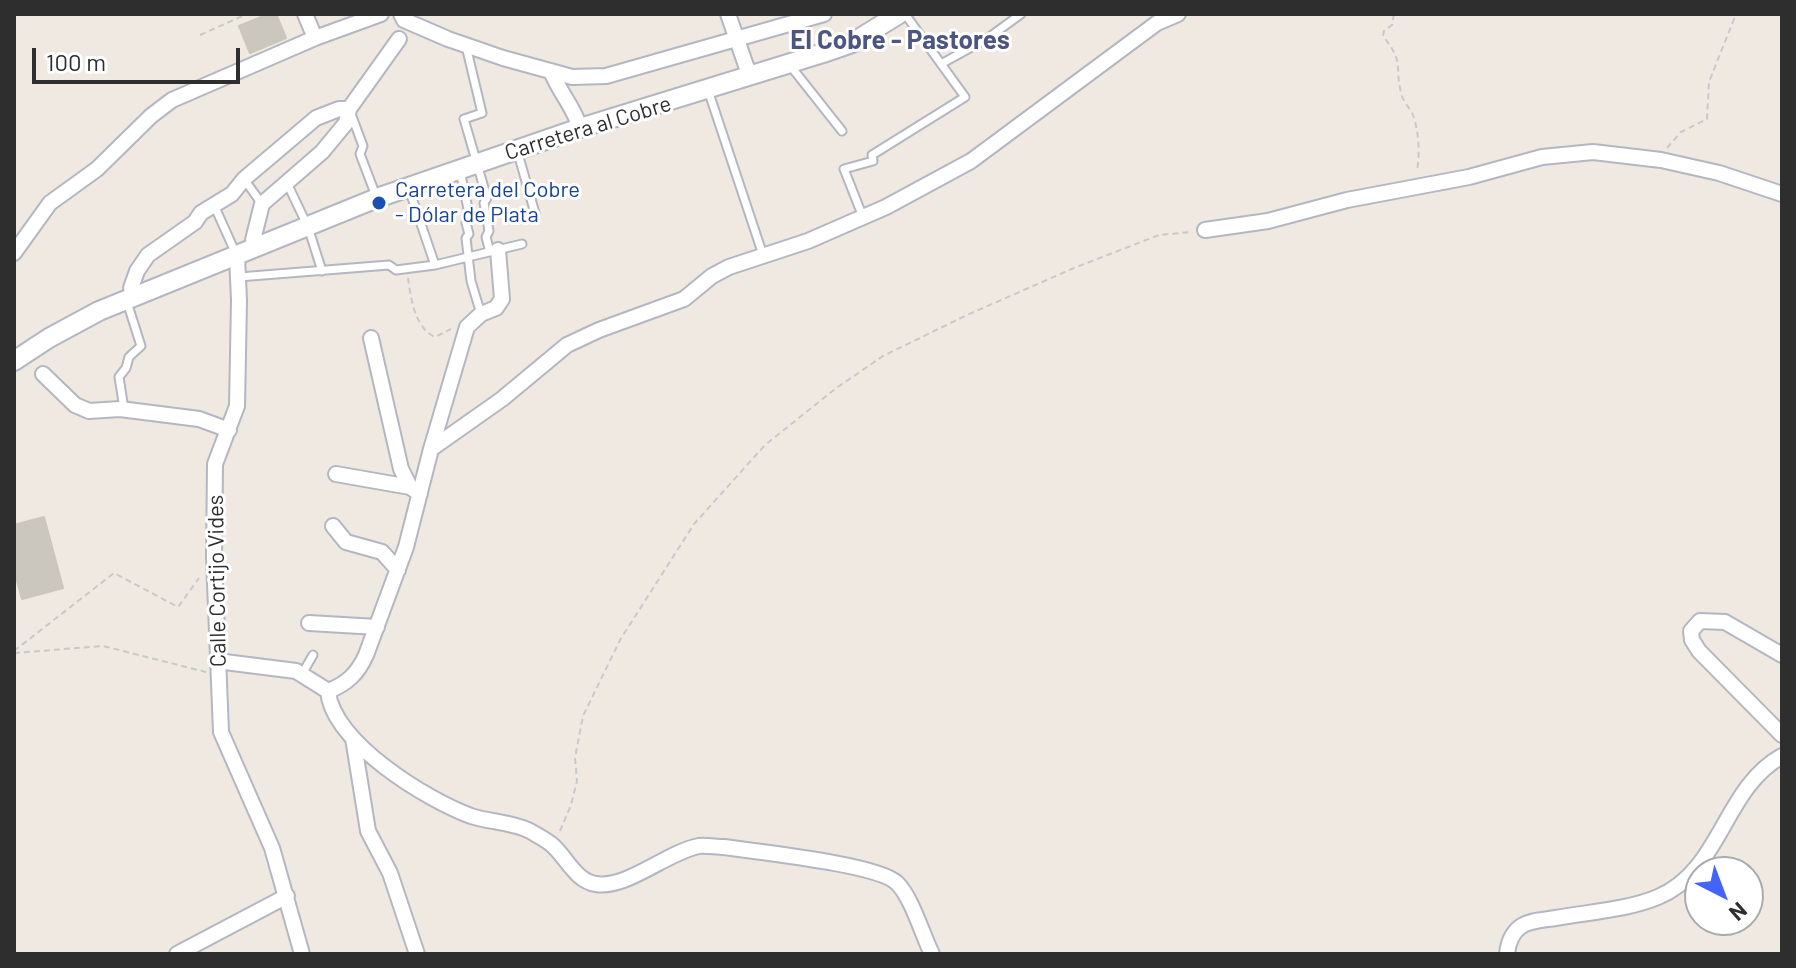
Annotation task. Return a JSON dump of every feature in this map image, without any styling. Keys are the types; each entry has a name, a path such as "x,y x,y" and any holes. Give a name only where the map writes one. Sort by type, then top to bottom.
{"street":[{"path":"305,14 315,38"},
{"path":"14,253 50,203 97,169 151,116 172,100 315,38 381,14"},
{"path":"401,14 404,20 466,46 572,77 606,76 824,14"},
{"path":"728,14 750,77"},
{"name":"Carretera al Cobre","path":"14,361 49,338 130,298 377,198 580,128 852,43 902,14"},
{"path":"431,449 540,370 567,345 684,299 712,276 729,267 808,241 863,217 971,161 1157,23 1178,14"},
{"path":"256,248 253,240 262,204 322,152 346,123 349,109 399,39"},
{"path":"551,71 575,112 580,128"},
{"path":"130,298 142,262 195,222 201,213 232,194 244,179 316,118 339,109 349,109"},
{"path":"1205,230 1268,221 1347,200 1469,177 1542,157 1593,152 1661,160 1719,173 1782,194"},
{"path":"218,668 302,674 328,691 340,687 361,668 398,570 415,490 431,449 467,327 481,314 496,308 502,299 494,251"},
{"name":"Calle Cortijo Vides","path":"237,256 237,406 215,464 214,558 221,732 272,848 302,954"},
{"path":"371,338 401,469 415,490"},
{"path":"43,374 75,405 89,411 124,409 199,419 229,430"},
{"path":"444,406 460,420 475,418"},
{"path":"336,474 415,490"},
{"path":"333,526 346,542 382,552 398,570"},
{"path":"1782,655 1725,622 1700,621 1691,631 1692,640 1699,651 1782,735"},
{"path":"309,623 377,627"},
{"path":"328,691 337,719 353,738 379,760 437,802 472,816 525,828 550,843 584,880 595,884 618,881 699,846 724,847 872,870 896,882 904,892 932,954"},
{"path":"353,738 368,831 390,873 417,954"},
{"path":"1507,954 1512,935 1530,922 1658,897 1680,885 1699,868 1749,783 1782,756"},
{"path":"177,954 287,896"}],"lane":[{"path":"863,217 844,169 873,161 872,155 897,137 965,97 902,14"},
{"path":"941,64 988,38 1021,14"},
{"path":"466,46 482,113 464,119 470,218 466,223 471,281 481,314"},
{"path":"789,64 842,131"},
{"path":"708,90 763,255"},
{"path":"349,109 363,146 360,154 377,198"},
{"path":"517,150 535,213"},
{"path":"468,166 487,198 484,203 489,231 486,237 494,251"},
{"path":"244,179 262,204"},
{"path":"286,181 308,227 322,271"},
{"path":"408,187 435,265"},
{"path":"214,205 237,256"},
{"path":"239,277 389,265 396,270 406,269 522,244"},
{"path":"124,409 119,377 129,357 141,346 130,298"},
{"path":"302,674 313,655"}],"path":[{"path":"200,35 247,14"},
{"path":"1394,14 1392,25 1383,36 1396,54 1400,65 1402,97 1416,126 1418,168 1411,188"},
{"path":"1661,160 1681,132 1707,119 1709,82 1736,14"},
{"path":"550,843 560,831 571,805 577,781 575,758 583,716 620,640 694,524 765,445 835,389 883,356 1074,268 1159,235 1205,230"},
{"path":"406,269 413,308 428,333 435,337 455,327"},
{"path":"14,652 114,573 178,607 214,558"},
{"path":"14,652 103,646 218,668"}],"building":[{"path":"276,14 286,38 250,53 239,26"},
{"path":"44,517 63,588 22,599 14,570 14,525"}],"place":[{"name":"Carretera del Cobre - Dólar de Plata","path":"379,203"}],"district":[{"name":"El Cobre - Pastores","path":"900,40"}]}
